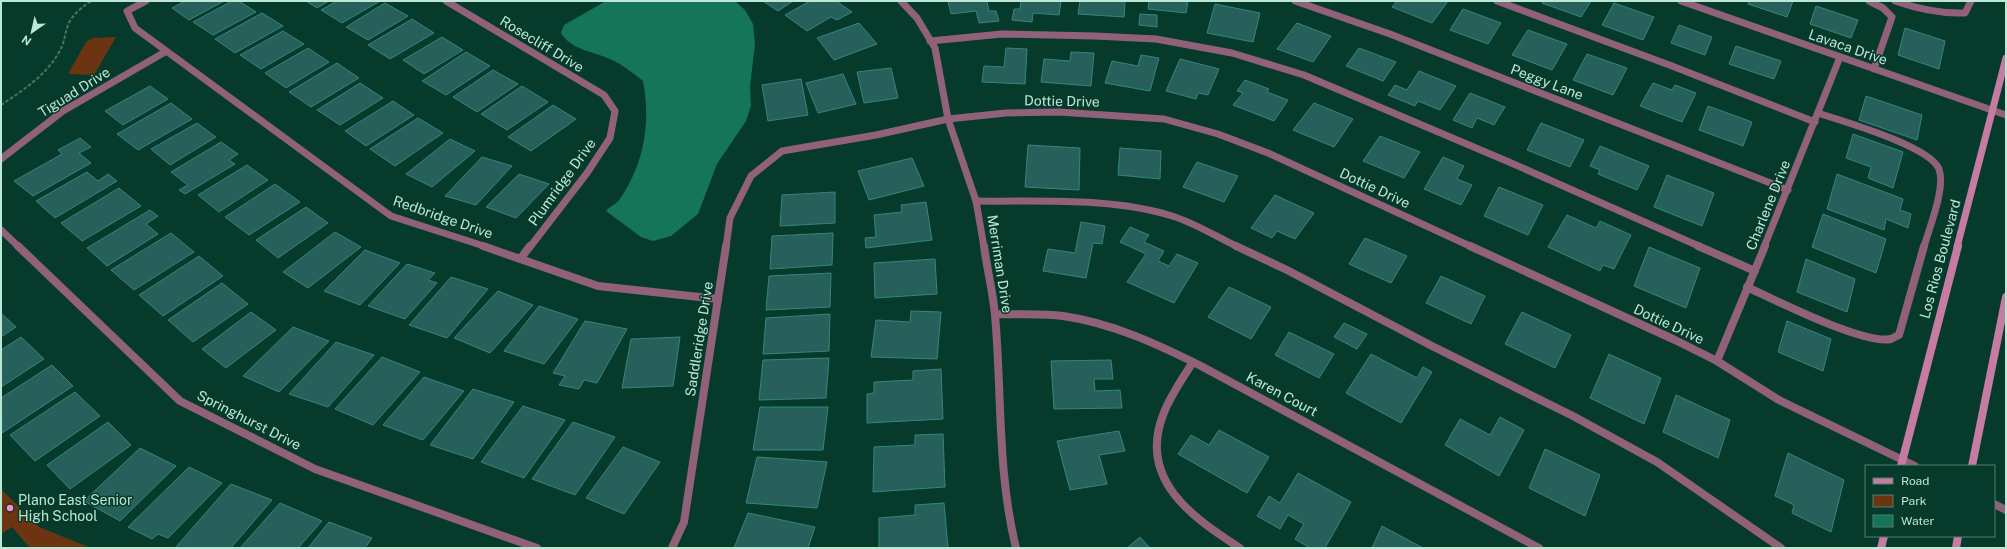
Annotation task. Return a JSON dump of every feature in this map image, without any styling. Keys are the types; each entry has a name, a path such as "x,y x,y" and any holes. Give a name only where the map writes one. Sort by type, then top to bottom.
{"main road":[{"name":"Los Rios Boulevard","path":"1901,463 2006,58"},
{"path":"1972,465 2006,297"},
{"path":"1881,548 1884,537"},
{"path":"1956,548 1958,537"}],"street":[{"name":"Redbridge Drive","path":"146,1 127,11 135,28 165,52 391,216 521,258 598,286 718,299"},
{"name":"Rosecliff Drive","path":"446,1 604,95"},
{"name":"Merriman Drive","path":"900,1 917,18 934,48 948,119 976,201 995,314 1002,456 1008,515 1016,548"},
{"name":"Peggy Lane","path":"1295,1 1390,34 1788,190"},
{"path":"1497,1 1672,66 1815,122"},
{"name":"Lavaca Drive","path":"1681,1 2006,115"},
{"path":"1869,1 1884,8 1892,16 1874,69"},
{"path":"1895,1 1929,12 1947,14 1965,13 1971,1"},
{"path":"930,42 1002,34 1096,36 1156,39 1232,53 1304,75 1509,162 1755,271"},
{"name":"Tiguad Drive","path":"1,159 64,111 165,52"},
{"name":"Charlene Drive","path":"1717,361 1788,190 1840,57"},
{"name":"Plumridge Drive","path":"521,258 587,173 610,138 615,111 604,95"},
{"name":"Dottie Drive","path":"782,152 876,135 948,119 1006,113 1059,112 1164,119 1218,134 1268,153 1675,340 1717,361 1779,400 1901,463"},
{"path":"1748,287 1844,329 1871,337 1890,339 1899,335 1941,187 1939,168 1928,155 1905,144 1818,113"},
{"name":"Saddleridge Drive","path":"672,548 684,522 730,218 751,176 782,152"},
{"path":"976,201 1074,202 1133,207 1173,216 1287,270 1432,346 1573,416 1657,462 1781,548"},
{"name":"Springhurst Drive","path":"1,230 180,401 315,469 537,548"},
{"name":"Karen Court","path":"995,314 1063,316 1104,325 1152,343 1193,362 1539,548"},
{"path":"1193,362 1173,394 1160,425 1158,449 1161,473 1171,493 1187,510 1240,548"},
{"path":"1995,504 2006,510"}],"path":[{"path":"1,104 21,93 49,68 64,45 68,25 80,8 91,1"}],"green space":[{"path":"116,37 94,75 68,74 86,42 93,38"},
{"name":"Plano East Senior High School","path":"1,489 39,527 91,548 30,548 12,527 1,534"}],"water":[{"path":"606,1 735,1 745,10 753,24 755,44 750,86 751,106 746,121 717,164 698,214 671,236 653,241 641,237 606,211 617,202 628,186 643,148 646,108 643,81 616,62 571,44 561,33 564,25"}],"building":[{"path":"185,1 224,1 189,20 172,8"},
{"path":"232,1 239,1 256,12 213,35 193,22"},
{"path":"306,1 329,1 317,8"},
{"path":"337,1 380,1 342,23 321,10"},
{"path":"763,1 793,1 778,11"},
{"path":"810,1 836,1 852,12 837,20 831,17 807,31 785,15"},
{"path":"948,1 987,1 989,11 996,11 999,21 979,23 976,11 951,14"},
{"path":"1021,1 1061,1 1059,15 1033,13 1032,22 1012,20 1014,9 1020,9"},
{"path":"1080,1 1125,1 1124,17 1078,14"},
{"path":"1149,1 1188,1 1186,13 1148,9"},
{"path":"1397,1 1448,1 1432,23 1392,7"},
{"path":"1543,1 1591,1 1581,17 1542,3"},
{"path":"1749,1 1793,1 1787,17 1748,4"},
{"path":"385,3 408,16 368,40 346,27"},
{"path":"1614,3 1654,17 1643,40 1602,25"},
{"path":"1215,4 1260,13 1253,42 1207,33"},
{"path":"1816,6 1858,20 1851,38 1810,24"},
{"path":"1463,9 1501,23 1488,44 1450,30"},
{"path":"262,13 283,26 235,53 215,39"},
{"path":"1140,14 1157,15 1157,27 1139,25"},
{"path":"412,19 434,33 390,59 368,45"},
{"path":"859,23 877,44 834,60 817,38"},
{"path":"1297,23 1331,36 1313,62 1277,49"},
{"path":"1679,25 1712,37 1705,55 1671,43"},
{"path":"1905,28 1945,41 1939,69 1898,55"},
{"path":"1528,30 1567,44 1552,70 1512,55"},
{"path":"283,31 304,44 261,69 240,55"},
{"path":"442,37 463,50 424,74 403,60"},
{"path":"1736,46 1781,61 1774,79 1729,64"},
{"path":"308,48 329,62 286,88 265,73"},
{"path":"1006,48 1027,49 1025,84 982,82 984,66 1004,67"},
{"path":"1359,48 1396,62 1383,81 1346,66"},
{"path":"466,52 490,66 446,95 422,81"},
{"path":"1071,52 1094,53 1091,86 1041,82 1044,59 1070,61"},
{"path":"1587,54 1627,68 1613,95 1573,80"},
{"path":"1141,55 1159,58 1150,91 1105,83 1112,61 1138,66"},
{"path":"1180,59 1219,69 1208,95 1198,93 1196,99 1166,91"},
{"path":"337,63 359,78 311,107 289,92"},
{"path":"891,68 898,98 864,103 857,72"},
{"path":"493,70 518,84 477,112 453,97"},
{"path":"1419,71 1456,86 1440,110 1418,101 1415,106 1388,95 1395,85 1407,90"},
{"path":"843,74 856,104 818,113 806,83"},
{"path":"801,79 808,115 768,121 762,85"},
{"path":"1245,80 1269,89 1267,92 1288,100 1274,121 1233,105 1243,93 1237,91"},
{"path":"360,83 383,98 340,125 317,110"},
{"path":"1653,83 1672,90 1675,85 1696,93 1682,122 1640,106"},
{"path":"150,86 168,99 123,125 105,111"},
{"path":"522,86 548,102 507,130 481,114"},
{"path":"1470,93 1505,107 1494,125 1477,118 1472,128 1453,120"},
{"path":"1866,96 1922,115 1917,140 1859,120"},
{"path":"393,101 414,115 366,146 345,131"},
{"path":"171,103 192,119 138,150 117,134"},
{"path":"1314,103 1353,119 1334,147 1293,130"},
{"path":"553,105 576,119 531,151 508,137"},
{"path":"1708,106 1752,122 1743,146 1699,130"},
{"path":"418,118 443,133 395,166 370,149"},
{"path":"197,123 216,137 170,165 151,149"},
{"path":"1541,123 1584,140 1570,167 1527,150"},
{"path":"1853,134 1903,152 1893,188 1868,178 1871,167 1846,158"},
{"path":"1380,136 1420,152 1404,178 1363,161"},
{"path":"80,138 91,147 79,153 91,163 33,196 14,181 62,154 58,150"},
{"path":"450,139 475,151 432,187 406,174"},
{"path":"221,142 238,154 229,160 235,164 185,194 179,190 188,185 171,172"},
{"path":"1028,145 1080,148 1079,190 1025,187"},
{"path":"1600,146 1649,166 1637,190 1598,174 1600,170 1590,166"},
{"path":"1120,148 1161,151 1160,179 1118,175"},
{"path":"482,157 512,166 476,205 445,196"},
{"path":"1443,157 1464,166 1457,179 1472,185 1461,205 1424,189"},
{"path":"912,158 924,186 869,200 858,171"},
{"path":"1197,162 1238,176 1224,202 1183,187"},
{"path":"247,165 268,180 219,212 198,195"},
{"path":"87,172 98,181 108,174 117,181 55,218 36,201"},
{"path":"519,174 549,184 516,218 486,207"},
{"path":"1837,174 1903,199 1900,210 1911,214 1908,228 1886,219 1884,230 1827,209"},
{"path":"1667,175 1714,193 1702,226 1654,207"},
{"path":"275,184 300,202 249,235 225,217"},
{"path":"1499,187 1543,205 1528,235 1484,216"},
{"path":"119,188 141,206 82,241 61,223"},
{"path":"835,192 835,223 780,226 782,195"},
{"path":"1275,195 1314,213 1295,239 1277,231 1272,238 1251,228"},
{"path":"926,202 932,240 866,248 865,238 876,237 874,215 902,212 901,205"},
{"path":"306,207 328,223 278,258 256,240"},
{"path":"150,210 158,216 146,224 158,234 107,266 87,248"},
{"path":"1823,214 1886,239 1876,273 1812,247"},
{"path":"1567,215 1596,228 1600,221 1631,235 1614,269 1603,265 1600,271 1548,247"},
{"path":"1081,222 1105,226 1102,244 1093,243 1086,278 1043,271 1048,249 1075,253"},
{"path":"1130,227 1149,235 1144,242 1164,251 1158,261 1169,266 1177,254 1198,263 1174,303 1127,282 1146,254 1120,242"},
{"path":"335,232 361,247 308,288 283,272"},
{"path":"171,233 194,252 134,290 111,270"},
{"path":"833,233 832,265 770,269 772,236"},
{"path":"1365,238 1407,256 1391,283 1349,264"},
{"path":"1649,247 1700,268 1686,308 1634,286"},
{"path":"365,250 400,263 360,305 324,291"},
{"path":"199,256 223,276 163,316 139,295"},
{"path":"935,259 937,294 875,298 874,263"},
{"path":"1806,259 1855,279 1847,312 1797,292"},
{"path":"407,264 435,273 428,280 437,283 405,319 368,306"},
{"path":"831,273 830,307 766,310 769,276"},
{"path":"1441,276 1485,296 1471,324 1426,303"},
{"path":"451,277 488,289 447,338 409,325"},
{"path":"222,283 248,304 193,342 168,320"},
{"path":"1229,287 1271,307 1251,339 1208,317"},
{"path":"498,291 533,305 490,353 454,338"},
{"path":"539,306 578,319 544,364 504,351"},
{"path":"911,311 941,312 937,359 871,357 876,320 910,322"},
{"path":"251,312 276,330 226,368 202,349"},
{"path":"1522,312 1571,335 1555,368 1505,344"},
{"path":"1,313 16,327 1,337"},
{"path":"830,314 829,351 763,354 766,318"},
{"path":"585,321 627,329 597,383 584,380 579,389 559,385 565,376 553,373"},
{"path":"1787,321 1831,339 1823,371 1778,352"},
{"path":"1344,323 1367,334 1357,349 1334,337"},
{"path":"293,327 329,341 279,392 243,376"},
{"path":"1289,332 1334,354 1319,378 1275,355"},
{"path":"21,337 44,359 1,387 1,350"},
{"path":"680,337 673,386 622,388 631,339"},
{"path":"336,342 374,355 328,407 289,394"},
{"path":"1371,354 1417,378 1423,367 1432,372 1401,423 1346,393"},
{"path":"1609,354 1661,378 1644,424 1590,398"},
{"path":"382,357 420,372 373,425 335,409"},
{"path":"829,358 826,398 759,400 763,360"},
{"path":"1111,360 1113,379 1094,379 1095,391 1120,390 1122,408 1054,409 1051,361"},
{"path":"52,365 73,386 2,433 1,398"},
{"path":"941,369 943,419 867,423 867,394 874,393 874,382 913,380 913,371"},
{"path":"424,377 464,391 423,440 383,425"},
{"path":"473,389 514,402 473,459 430,445"},
{"path":"75,392 100,416 35,461 10,435"},
{"path":"1676,395 1730,420 1718,458 1663,432"},
{"path":"523,406 565,420 524,478 481,462"},
{"path":"760,407 828,407 823,450 753,450"},
{"path":"1500,417 1524,430 1499,476 1445,445 1460,419 1490,435"},
{"path":"108,422 131,445 70,489 47,465"},
{"path":"573,422 615,437 575,495 532,479"},
{"path":"1219,430 1269,457 1247,493 1178,454 1191,435 1209,445"},
{"path":"1119,431 1125,451 1099,455 1107,484 1070,490 1057,441"},
{"path":"943,434 945,487 873,492 874,447 915,445 915,435"},
{"path":"623,447 660,462 624,514 586,498"},
{"path":"140,448 176,466 120,521 84,501"},
{"path":"1545,449 1600,475 1585,516 1529,488"},
{"path":"1788,453 1844,480 1831,532 1792,513 1794,505 1775,496"},
{"path":"757,457 827,462 817,508 746,503"},
{"path":"189,467 222,483 168,538 158,534 152,539 128,527"},
{"path":"1298,473 1351,502 1325,548 1310,548 1295,539 1304,524 1288,515 1280,529 1257,516 1269,496 1280,503"},
{"path":"231,484 272,500 231,548 175,548"},
{"path":"280,503 322,521 298,548 240,548"},
{"path":"944,503 948,548 879,548 879,518 915,515 915,505"},
{"path":"748,513 815,527 808,548 734,548"},
{"path":"329,522 372,538 365,548 308,548"},
{"path":"1382,526 1423,548 1372,548"},
{"path":"1140,537 1150,548 1127,548"}],"place":[{"name":"Plano East Senior High School","path":"10,508"}]}
